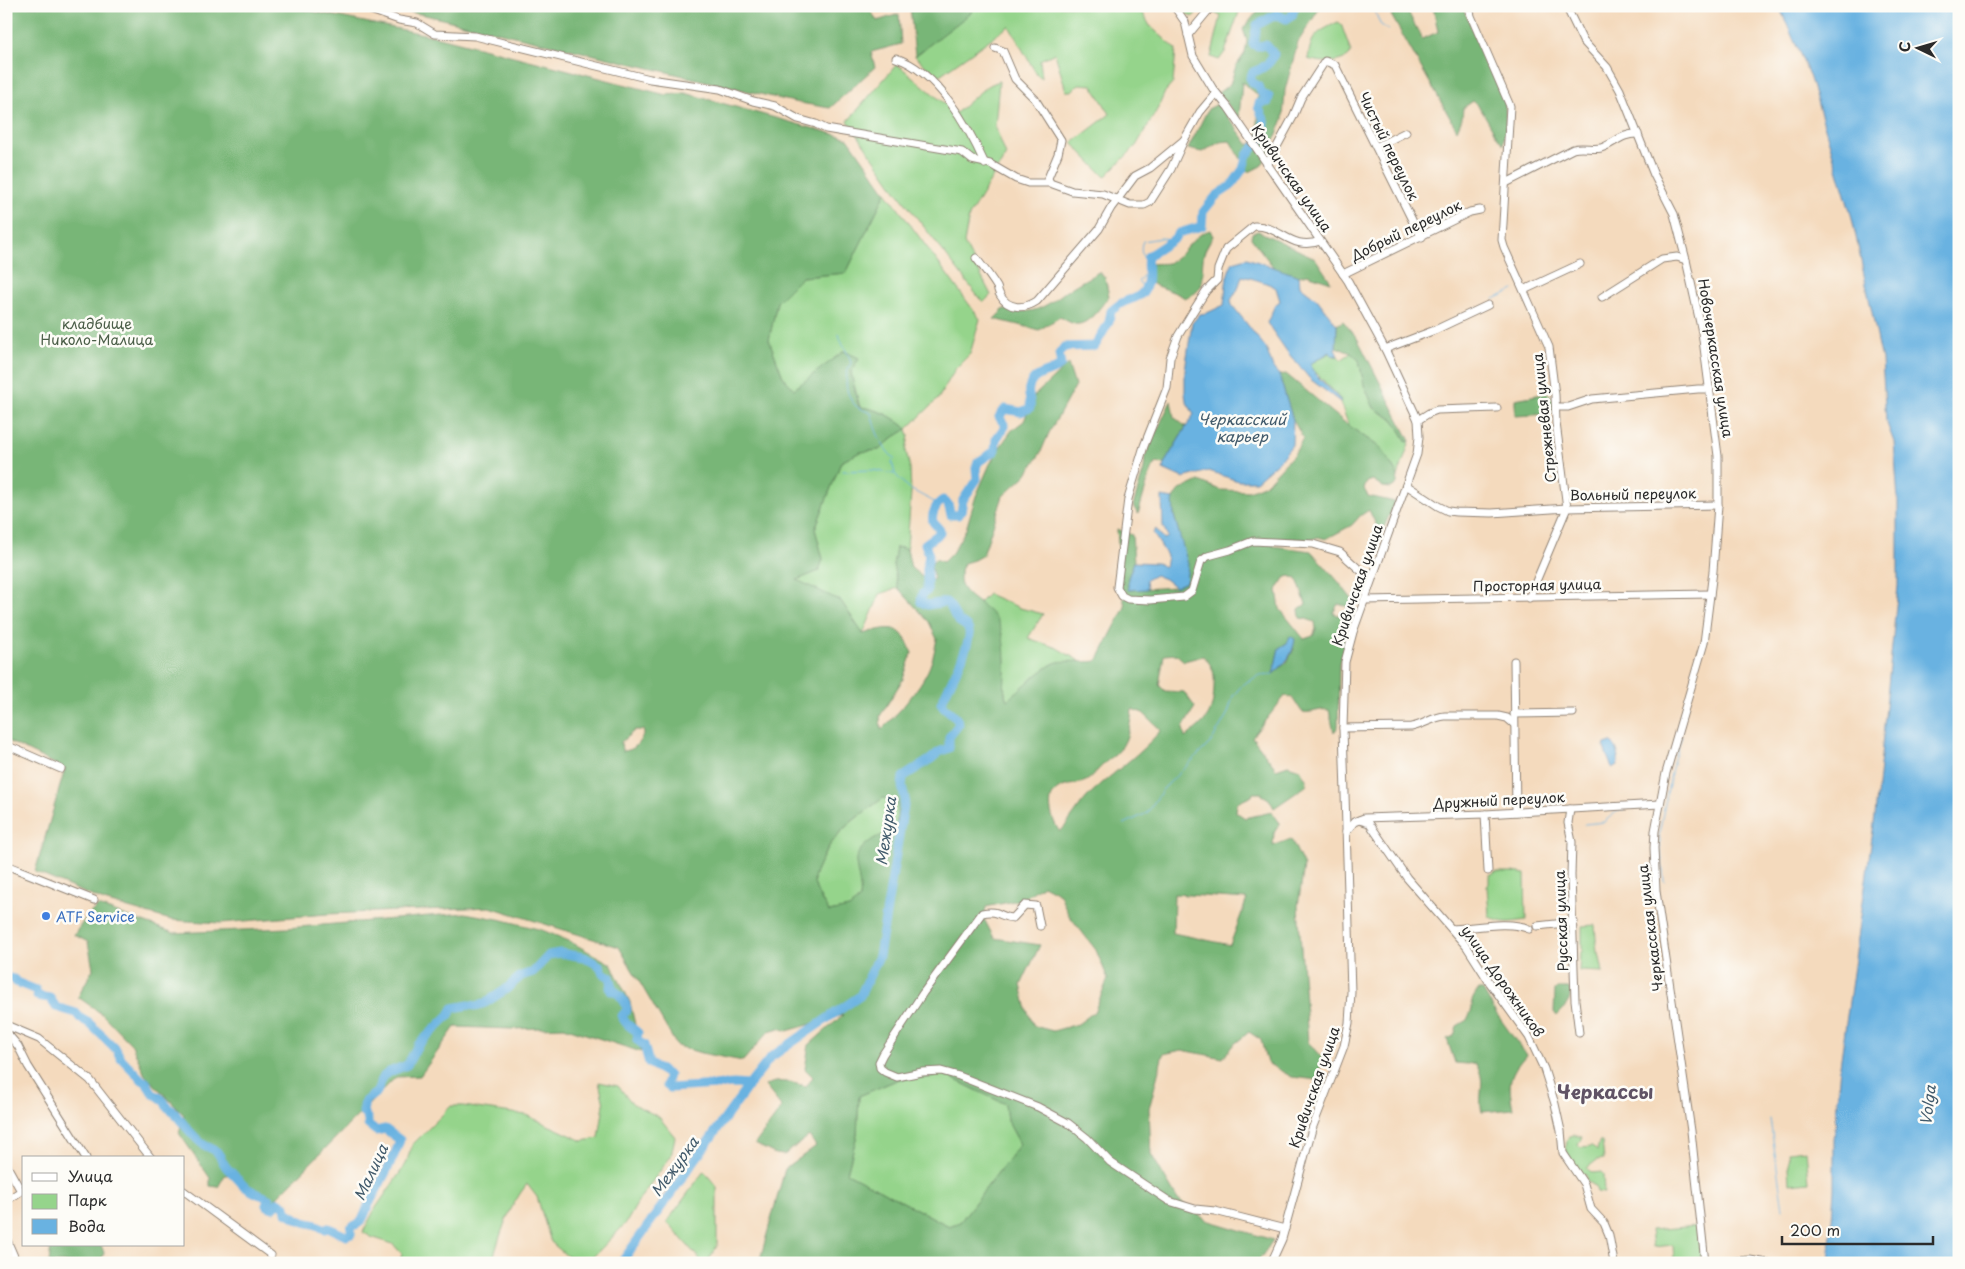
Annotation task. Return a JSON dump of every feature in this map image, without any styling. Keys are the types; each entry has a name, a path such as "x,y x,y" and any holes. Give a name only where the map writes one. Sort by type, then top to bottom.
{"street":[{"path":"318,6 330,6"},
{"path":"358,6 399,20 417,23 435,34 475,36 650,80 720,89 753,101 775,106 798,119 816,124 826,130 962,152 972,160 990,164 1016,179 1033,183 1050,183 1072,191 1103,194 1130,205 1144,205 1150,202 1171,169 1184,140 1200,112 1216,93"},
{"name":"Кривичская улица","path":"1174,6 1185,22 1193,56 1216,93 1343,274 1385,349 1418,420 1418,450 1364,600 1345,662 1343,728 1351,992 1349,1023 1344,1046 1312,1129 1285,1229 1271,1263"},
{"path":"1188,35 1212,6"},
{"name":"Стрежневая улица","path":"1469,6 1471,16 1510,106 1502,240 1549,346 1556,423 1567,508"},
{"name":"Новочеркасская улица","path":"1566,6 1582,41 1607,67 1620,90 1654,175 1674,214 1686,260 1702,332 1718,456 1718,505 1710,594"},
{"path":"995,48 1003,51 1015,79 1035,99 1061,140 1058,154 1048,178 1050,183"},
{"path":"896,58 908,62 927,76 972,135 984,164"},
{"name":"Чистый переулок","path":"1267,165 1301,98 1326,61 1335,65 1422,237"},
{"path":"1376,147 1406,132"},
{"path":"1506,183 1578,147 1602,148 1630,134 1638,134"},
{"path":"976,258 997,288 999,294 1011,306 1017,308 1038,301 1099,230 1111,208 1135,176 1150,168 1184,140"},
{"name":"Добрый переулок","path":"1343,274 1470,212 1480,210"},
{"path":"1320,241 1310,245 1293,242 1268,228 1254,226 1226,249 1218,269 1217,280 1206,291 1178,336 1170,358 1167,388 1144,446 1128,499 1117,587 1122,596 1128,599 1150,600 1184,597 1192,591 1201,561 1208,556 1253,541 1313,544 1340,552 1371,580"},
{"path":"1602,297 1662,259 1677,257 1686,260"},
{"path":"1524,290 1580,264"},
{"path":"1385,349 1488,305"},
{"path":"1556,407 1568,407 1592,399 1710,389"},
{"path":"1418,420 1437,410 1497,408"},
{"name":"Вольный переулок","path":"1406,486 1448,511 1492,513 1567,508 1718,505"},
{"path":"1529,598 1567,508"},
{"name":"Просторная улица","path":"1364,600 1710,594"},
{"name":"Черкасская улица","path":"1705,1263 1692,1132 1656,891 1654,841 1666,773 1704,643 1710,594"},
{"path":"1514,661 1516,812"},
{"path":"1514,714 1573,712"},
{"path":"1343,728 1420,726 1438,716 1502,717 1514,724"},
{"path":"6,745 61,770"},
{"name":"Дружный переулок","path":"1359,820 1660,804"},
{"name":"Русская улица","path":"1570,809 1568,823 1572,842 1571,875 1575,1000 1579,1033"},
{"path":"1485,814 1488,838 1488,871"},
{"path":"1346,832 1350,826 1359,820"},
{"name":"улица Дорожников","path":"1359,820 1369,824 1407,878 1467,947 1529,1037 1544,1069 1556,1110 1563,1153 1584,1184 1590,1209 1604,1223 1609,1235 1614,1263"},
{"path":"6,865 94,900"},
{"path":"1040,926 1036,906 1025,905 1013,918 1007,918 993,910 982,913 883,1054 879,1062 880,1068 897,1077 922,1072 941,1071 1031,1104 1068,1123 1087,1138 1110,1162 1169,1201 1195,1209 1215,1211 1285,1229"},
{"path":"1537,926 1574,922"},
{"path":"1452,929 1502,926 1522,926 1529,929"},
{"path":"6,1025 39,1039 90,1080 149,1156"},
{"path":"6,1032 18,1046 28,1066 85,1156"},
{"path":"6,1164 21,1191 6,1201"},
{"path":"185,1192 272,1255"},
{"path":"6,1238 16,1261"},
{"path":"1712,1263 1750,1260 1768,1263"}],"green space":[{"name":"кладбище Николо-Малица","path":"6,6 286,6 443,38 666,95 685,93 848,138 886,192 846,273 802,277 777,302 769,340 783,377 794,389 844,351 859,358 851,373 859,407 873,409 885,414 907,429 879,450 860,452 841,462 815,529 823,559 819,571 797,580 841,601 863,634 881,629 894,629 904,636 908,643 912,653 903,679 880,716 881,730 923,680 932,660 937,639 929,622 898,588 893,565 896,547 907,549 911,568 928,581 934,579 931,566 935,559 943,562 952,553 966,529 976,496 990,464 1000,447 1012,430 1024,421 1034,396 1068,364 1075,386 1049,433 1040,454 1026,475 1003,496 983,555 964,563 960,574 964,590 991,613 999,625 1003,636 1004,688 1007,700 1039,673 1053,664 1062,661 1097,661 1125,607 1121,584 1117,529 1132,535 1134,562 1128,578 1128,590 1175,587 1179,533 1174,516 1173,499 1178,491 1199,481 1220,490 1249,491 1266,484 1295,453 1303,438 1293,420 1279,375 1286,374 1349,426 1382,449 1398,476 1397,484 1391,488 1383,487 1373,480 1367,482 1364,489 1368,496 1395,502 1382,532 1379,531 1369,510 1352,525 1326,539 1318,537 1313,539 1275,539 1273,546 1311,551 1356,604 1349,607 1338,604 1333,613 1343,617 1353,615 1339,664 1338,727 1334,732 1329,710 1302,712 1293,698 1285,696 1252,737 1276,769 1288,765 1300,769 1307,781 1306,786 1274,808 1269,799 1262,795 1262,793 1253,793 1252,796 1237,803 1236,812 1245,818 1272,812 1280,823 1274,833 1273,846 1291,839 1304,866 1298,906 1308,1042 1322,1058 1318,1080 1292,1077 1267,1063 1261,1040 1249,1032 1232,1046 1223,1058 1182,1050 1163,1054 1149,1109 1151,1154 1178,1200 1206,1220 1273,1240 1257,1263 759,1263 785,1169 816,1146 809,1136 784,1155 775,1154 755,1144 781,1106 765,1086 780,1082 806,1086 813,1077 805,1069 809,1045 843,1015 787,1031 779,1028 769,1031 743,1061 701,1053 677,1046 619,947 490,907 327,914 221,923 171,920 104,901 35,872 65,769 6,740","holes":["1290,576 1297,579 1306,604 1299,609 1300,618 1315,622 1316,629 1313,636 1304,639 1280,609 1277,590 1284,578","1287,643 1294,649 1287,662 1273,674 1279,648","1176,654 1184,661 1203,656 1211,666 1214,673 1214,682 1210,711 1204,722 1185,738 1183,728 1195,707 1184,692 1165,691 1159,685 1164,655","1132,709 1143,713 1161,730 1144,748 1089,795 1060,832 1051,813 1051,802 1054,793 1065,786 1086,781 1115,755 1126,740","635,730 643,730 644,733 636,746 630,750 622,751 621,742","883,798 898,801 896,828 869,842 857,856 860,899 849,908 829,912 816,889 814,879 832,842 847,826","1043,885 1060,894 1068,914 1096,950 1108,979 1094,1012 1078,1024 1053,1031 1034,1026 1027,1010 1021,985 1040,945 994,938 984,919 986,907 1023,899","1174,894 1247,899 1230,945 1173,933","943,1074 1005,1104 1007,1120 1020,1144 960,1222 949,1226 847,1173 857,1135 859,1096 899,1079 925,1078"]},
{"path":"378,6 868,6 877,21 899,14 901,44 871,52 875,67 830,108 794,102 425,15"},
{"path":"910,6 971,6 972,12 915,56"},
{"path":"971,6 1139,6 1150,26 1176,49 1173,83 1165,92 1136,146 1105,177 1072,143 1110,114 1092,85 1079,84 1072,91 1066,91 1055,53 1040,60 1042,78 1037,75 1009,26 937,77 915,56 971,12"},
{"path":"1179,6 1239,6 1240,9 1225,52 1219,60 1211,57 1221,16 1203,8 1192,17 1183,12"},
{"path":"1262,6 1321,6 1298,42 1285,90 1283,119 1269,153 1261,166 1249,172 1230,141 1220,142 1202,152 1188,149 1208,109 1218,104 1249,145 1258,139 1258,95 1242,82 1239,118 1218,93 1230,84 1236,66 1245,53 1247,41 1243,29"},
{"path":"1405,6 1422,39 1438,32 1433,6 1462,6 1505,102 1506,126 1503,144 1473,101 1463,108 1462,118 1457,130 1391,15"},
{"path":"1338,22 1341,24 1351,52 1348,56 1332,62 1308,59 1311,45 1316,36 1324,29"},
{"path":"897,64 956,113 987,86 999,81 995,126 1006,155 969,216 964,243 991,295 983,303 897,192 848,121"},
{"path":"886,192 980,319 970,354 956,368 938,399 907,429 885,414 873,409 860,407 851,373 858,358 844,351 794,390 783,377 769,340 777,302 802,277 846,273"},
{"path":"1210,230 1213,236 1206,247 1202,280 1198,290 1185,298 1148,281 1151,264 1168,263 1174,260 1198,236"},
{"path":"1258,231 1315,258 1331,282 1307,274 1299,276 1275,269 1251,238 1252,233"},
{"path":"1099,272 1105,277 1109,296 1090,319 1085,322 1075,324 1060,317 1039,330 994,319 1004,309 1022,312 1044,306 1073,286"},
{"path":"1343,321 1357,338 1410,441 1407,442 1394,420 1374,408 1364,385 1359,360 1351,353 1336,347 1337,325"},
{"path":"1331,352 1334,357 1338,356 1341,360 1351,353 1359,360 1364,385 1374,408 1394,420 1407,442 1410,441 1398,476 1382,449 1349,426 1340,402 1341,400 1310,366 1310,364"},
{"path":"1548,393 1555,402 1554,410 1550,414 1515,416 1515,399"},
{"path":"1171,401 1174,417 1186,427 1164,464 1155,463 1138,514 1133,506 1144,469 1145,456"},
{"path":"907,429 909,436 906,451 910,468 911,492 907,549 896,547 893,565 898,588 880,594 863,634 841,601 796,580 819,571 823,559 815,529 841,462 860,452 879,450"},
{"path":"988,594 1020,608 1043,614 1028,638 1057,648 1083,663 1059,662 1053,664 1007,700 1004,689 1004,653 997,634 979,603"},
{"path":"883,798 899,801 896,828 885,836 874,839 856,859 861,889 860,899 849,908 829,912 818,893 814,881 820,863 839,833"},
{"path":"1496,872 1525,874 1526,920 1502,922 1489,916 1487,886 1489,884 1489,875"},
{"path":"98,906 174,933 287,928 465,913 542,930 569,941 611,964 630,1002 641,1052 564,1027 513,1029 455,1027 420,1076 396,1077 277,1197 272,1205 270,1198 252,1189 237,1174 225,1175 218,1187 210,1186 210,1178 179,1133 184,1115 145,1075 132,1045 102,1014 78,997 93,969 88,942 74,935 87,916"},
{"path":"1595,925 1597,953 1599,953 1603,972 1579,971 1580,953 1582,953 1582,926"},
{"path":"1557,988 1569,988 1570,996 1568,1003 1557,1016 1554,1012 1555,990"},
{"path":"1478,990 1483,990 1496,1013 1526,1055 1516,1068 1511,1080 1510,1092 1513,1109 1482,1112 1482,1082 1479,1070 1475,1063 1455,1063 1447,1039 1454,1036 1457,1026 1467,1020 1472,1009 1472,1000"},
{"path":"943,1074 1005,1104 1007,1120 1020,1144 960,1222 949,1226 847,1173 857,1135 859,1096 899,1079"},
{"path":"599,1082 618,1086 633,1104 659,1117 675,1137 671,1156 641,1197 626,1223 592,1258 567,1256 551,1242 537,1197 527,1184 520,1193 505,1222 492,1263 399,1263 402,1254 393,1244 371,1237 363,1232 375,1209 406,1164 412,1145 451,1106 526,1115 583,1141 599,1138 604,1104"},
{"path":"1569,1136 1582,1137 1578,1144 1580,1147 1592,1146 1597,1151 1599,1142 1602,1142 1604,1159 1597,1160 1587,1168 1592,1173 1601,1172 1603,1174 1604,1193 1597,1192 1595,1186 1587,1181 1586,1175 1580,1174 1568,1156 1567,1141"},
{"path":"1806,1150 1809,1182 1790,1184 1788,1152"},
{"path":"704,1171 717,1187 717,1246 707,1263 703,1263 667,1222"},
{"path":"1698,1226 1701,1257 1699,1259 1674,1260 1673,1245 1653,1247 1651,1230"},
{"path":"51,1246 101,1246 104,1253 100,1263 49,1263"}],"water":[{"name":"Volga","path":"1779,6 1959,6 1959,1263 1829,1263 1834,1189 1834,1140 1840,1066 1875,816 1898,586 1898,501 1894,442 1886,421 1882,360 1852,218 1809,75"},
{"name":"Черкасский карьер","path":"1247,258 1299,276 1300,286 1317,299 1337,325 1335,349 1338,356 1331,355 1330,352 1310,364 1317,376 1341,401 1310,379 1288,353 1267,323 1275,305 1280,301 1276,288 1242,276 1238,289 1231,300 1232,305 1266,348 1273,368 1279,375 1293,420 1292,445 1279,461 1256,481 1238,481 1209,471 1183,478 1163,469 1164,464 1194,414 1186,401 1185,393 1185,370 1192,323 1200,314 1207,313 1224,305 1226,282 1230,267 1233,262"},
{"path":"1162,497 1173,499 1174,516 1188,564 1186,582 1175,587 1165,579 1155,575 1146,580 1147,589 1128,590 1128,578 1134,562 1157,563 1165,567 1167,556 1153,533 1156,529 1164,539 1168,537 1163,526"},
{"path":"1290,636 1295,639 1290,654 1285,663 1273,674 1279,648 1287,643"},
{"path":"1611,742 1618,755 1617,765 1612,768 1604,748 1605,744"}],"waterway":[{"name":"Межурка","path":"621,1263 771,1057 860,996 879,956 905,799 902,786 903,777 939,752 949,748 949,737 959,724 958,720 941,703 967,646 969,631 965,625 957,620 951,607 946,602 927,605 921,602 922,594 927,591 929,555 925,544 940,533 940,530 933,522 935,509 943,500 948,504 951,515 958,515 961,512 963,500 977,479 976,468 978,462 995,451 996,439 1004,428 1004,424 999,417 1005,409 1021,412 1030,408 1029,388 1031,383 1038,376 1061,365 1059,354 1064,347 1095,346 1109,322 1111,311 1143,292 1148,280 1148,256 1174,239 1179,233 1202,226 1203,212 1216,196 1231,186 1243,169 1247,155 1262,139 1265,130 1264,119 1258,107 1259,103 1268,102 1269,97 1262,94 1259,86 1253,83 1250,78 1253,72 1268,63 1274,54 1266,45 1258,46 1253,44 1257,25 1277,14 1286,19 1292,16 1295,6"},
{"path":"1373,6 1380,24 1388,30"},
{"path":"1146,264 1141,250 1143,241 1161,238 1174,239"},
{"path":"1145,288 1138,282 1147,270"},
{"path":"1494,299 1514,290"},
{"path":"839,334 851,363 848,368 846,385 852,402 859,408 871,413 882,444 895,459 892,462 895,474 908,488 938,504"},
{"path":"842,471 873,470 894,474"},
{"path":"1124,824 1147,813 1163,789 1211,742 1228,713 1233,696 1243,684 1260,675 1273,674"},
{"path":"1664,881 1659,833 1674,759 1682,736"},
{"path":"1641,808 1654,809"},
{"path":"1585,824 1604,822 1616,812 1625,809"},
{"name":"Малица","path":"6,977 36,990 37,996 50,998 56,1007 76,1013 80,1018 89,1023 116,1049 120,1057 146,1082 153,1094 160,1097 197,1139 217,1152 226,1167 243,1185 269,1199 266,1205 273,1208 278,1202 285,1206 286,1212 300,1220 316,1224 324,1229 329,1228 346,1236 351,1234 351,1227 359,1223 364,1217 400,1140 385,1129 376,1131 368,1125 368,1119 363,1112 365,1101 377,1092 383,1077 389,1072 407,1065 418,1045 449,1015 453,1008 469,1005 476,1006 485,1003 505,990 521,976 533,972 549,955 560,953 584,957 600,966 603,973 610,977 611,991 615,991 626,1005 627,1010 622,1016 624,1020 638,1033 637,1040 644,1045 649,1063 669,1075 666,1085 670,1088 734,1084 749,1085"},
{"path":"1770,1119 1783,1209"}],"place":[{"name":"ATF Service","path":"46,916"}],"district":[{"name":"Черкассы","path":"1605,1091"}]}
